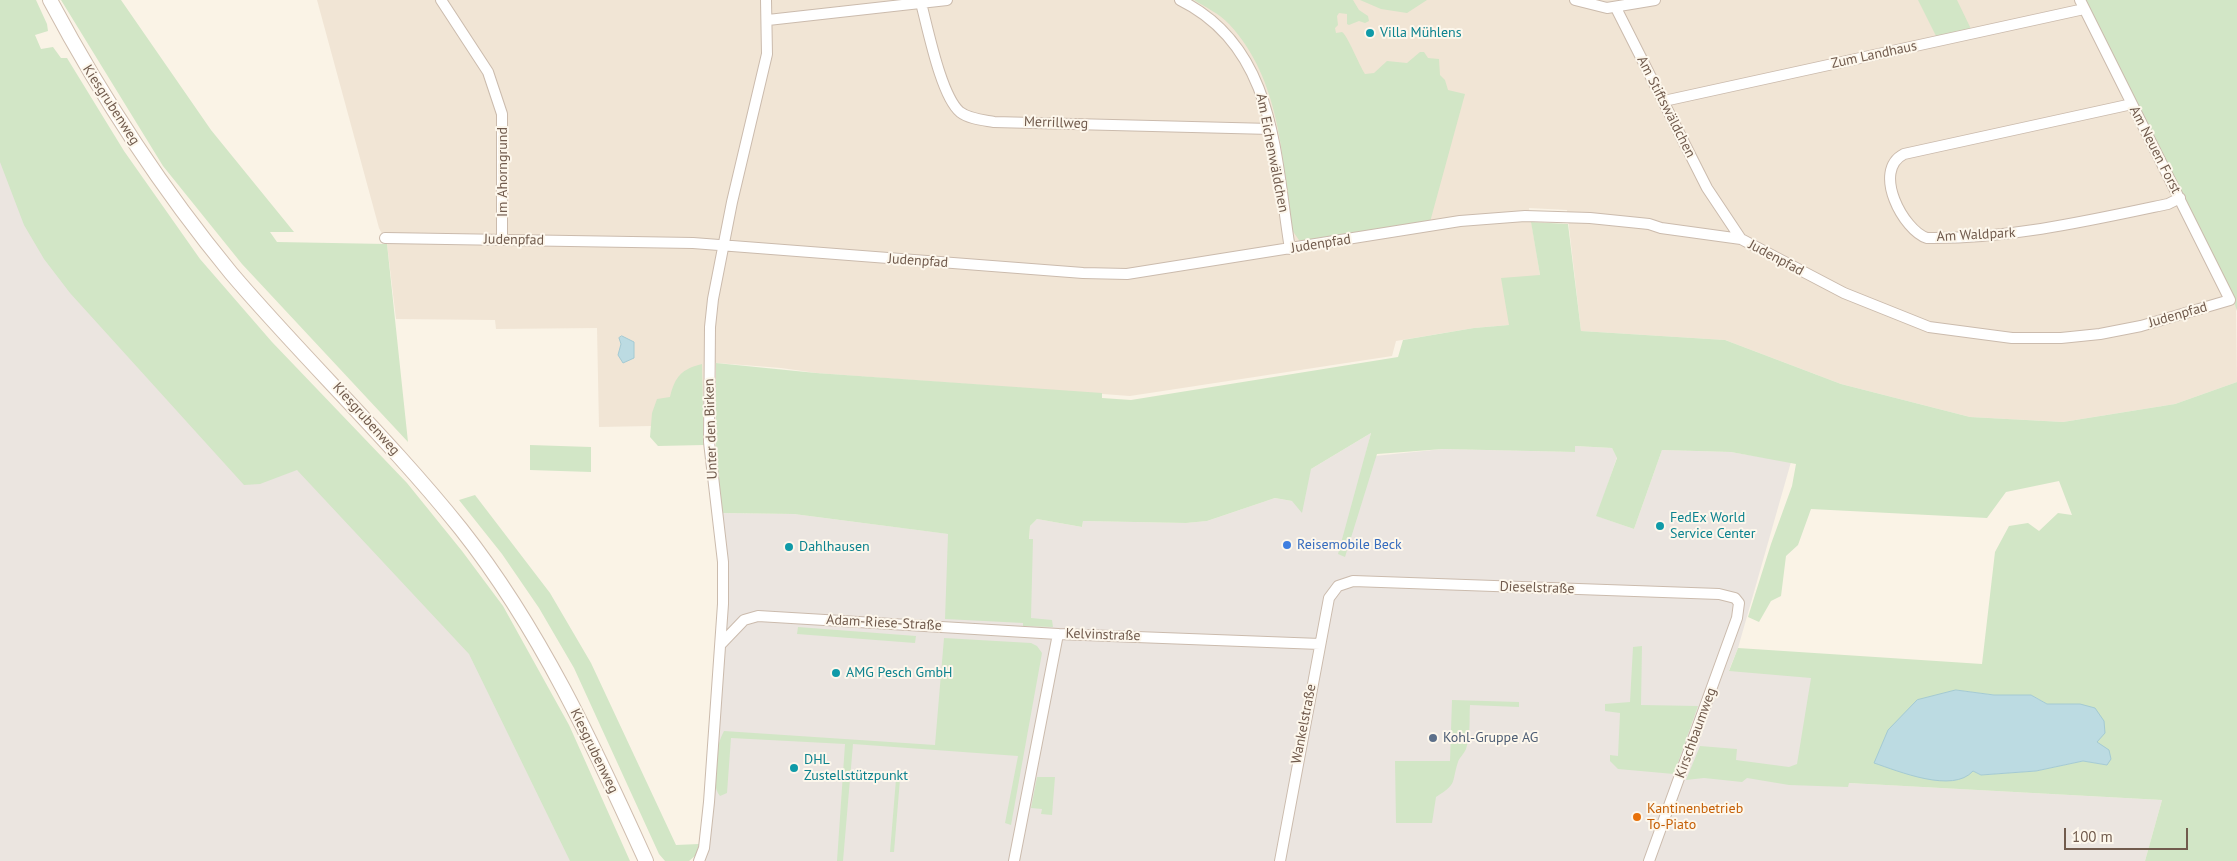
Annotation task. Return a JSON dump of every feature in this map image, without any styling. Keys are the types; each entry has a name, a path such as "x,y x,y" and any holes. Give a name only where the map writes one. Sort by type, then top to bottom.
{"main road":[{"name":"Kiesgrubenweg","path":"50,0 78,53 154,170 231,272 402,458 462,531 511,599 558,678 614,790 646,861"}],"street":[{"name":"Im Ahorngrund","path":"441,0 488,72 502,114 502,240"},
{"name":"Unter den Birken","path":"699,861 704,848 709,802 721,644 723,562 709,450 712,308 740,167 764,74 767,54 768,20 766,0"},
{"path":"768,20 947,0"},
{"name":"Am Eichenwäldchen","path":"1180,0 1210,18 1231,39 1247,60 1257,79 1271,129 1290,249"},
{"path":"1575,0 1596,6 1616,8 1655,0"},
{"name":"Merrillweg","path":"921,3 944,86 951,101 961,113 975,119 994,122 1271,129"},
{"name":"Zum Landhaus","path":"1664,101 2082,5"},
{"name":"Am Neuen Forst","path":"2082,5 2230,300"},
{"name":"Am Stiftswäldchen","path":"1616,8 1707,188 1741,239"},
{"name":"Am Waldpark","path":"2132,104 1904,154 1897,158 1889,171 1888,181 1892,193 1911,228 1918,235 1927,238 2016,234 2168,204 2180,198"},
{"name":"Judenpfad","path":"385,238 693,243 1078,273 1127,274 1460,221 1525,216 1605,218 1741,239 1844,293 1929,326 2012,338 2061,338 2100,334 2142,326 2230,300"},
{"name":"Dieselstraße","path":"1334,588 1353,581 1719,594 1735,598 1739,603"},
{"name":"Wankelstraße","path":"1280,861 1329,598 1334,588"},
{"name":"Kirschbaumweg","path":"1649,861 1738,618 1739,603"},
{"name":"Adam-Riese-Straße","path":"721,644 744,620 758,616 1058,634"},
{"name":"Kelvinstraße","path":"1014,861 1058,634 1320,644"}],"shaded area":[{"path":"317,0 2085,0 2236,303 2237,382 2175,404 2063,422 1970,417 1841,384 1725,340 1581,331 1567,210 1529,208 1540,275 1509,325 1474,328 1396,341 1392,356 1130,396 816,373 781,368 704,362 703,425 599,427 597,328 496,329 495,320 396,319 387,244 379,228"},
{"path":"0,85 493,647 579,861 0,861"},
{"path":"1371,433 1365,457 1443,449 1575,452 1575,446 1612,448 1617,457 1597,516 1634,529 1662,450 1731,452 1791,462 1738,648 1729,670 1853,681 1849,783 2162,800 2145,861 705,861 708,847 722,513 794,514 949,534 1024,622 1030,526 1037,519 1082,527 1083,521 1186,523 1207,521 1275,498 1292,501 1311,469"}],"green space":[{"path":"0,0 36,0 47,24 48,31 35,35 41,49 53,47 61,58 67,58 124,151 200,259 272,342 407,483 462,551 503,606 569,725 630,861 570,861 469,654 297,470 260,484 244,485 70,293 44,259 24,225 0,162"},
{"path":"61,0 121,0 211,130 294,232 270,232 277,242 387,244 408,442 242,264 163,166"},
{"path":"1194,0 1353,0 1359,10 1368,16 1369,21 1365,23 1359,21 1349,25 1347,24 1347,14 1339,13 1337,16 1338,25 1335,28 1336,33 1342,32 1344,35 1365,74 1374,73 1387,61 1407,63 1420,52 1424,52 1428,58 1439,59 1440,75 1445,80 1448,90 1465,94 1430,222 1301,243 1292,230 1276,121 1269,95 1259,70 1246,46 1229,24"},
{"path":"1360,0 1427,0 1407,13 1381,9"},
{"path":"1918,0 1957,0 1971,29 1936,36"},
{"path":"2085,0 2237,0 2237,311 2229,287"},
{"path":"1531,222 1568,224 1581,331 1725,340 1841,384 1970,417 2063,422 2175,404 2237,382 2237,861 2145,861 2162,800 1849,783 1848,787 1789,785 1747,778 1742,782 1704,778 1686,780 1700,746 1737,749 1736,760 1789,767 1797,764 1811,678 1729,671 1738,648 1982,664 1995,552 2009,526 2028,523 2039,531 2058,513 2072,515 2059,481 2006,492 1987,518 1811,509 1798,545 1786,556 1781,596 1771,601 1759,622 1748,617 1792,486 1796,464 1731,452 1662,450 1634,529 1596,516 1617,458 1612,448 1575,446 1575,452 1443,449 1377,454 1345,557 1338,554 1371,433 1311,469 1302,513 1292,501 1275,498 1207,521 1186,523 1083,521 1082,527 1037,519 1030,526 1029,539 1033,539 1031,618 1052,620 1053,627 1023,626 1023,623 945,619 948,534 794,514 722,513 716,468 716,363 816,373 1102,393 1102,398 1131,400 1398,357 1403,340 1474,328 1509,325 1501,278 1540,275","holes":["1956,690 1994,695 2031,695 2047,704 2080,704 2107,765 2083,761 2036,771 1981,775 1973,771"]},
{"path":"702,364 704,445 658,446 650,437 652,413 657,399 670,397 674,384 680,374 689,368"},
{"path":"530,445 591,447 591,472 530,470"},
{"path":"475,495 550,593 591,663 676,845 699,844 696,855 689,861 665,861 659,854 574,668 539,608 502,554 459,500"},
{"path":"798,627 916,636 915,643 797,634"},
{"path":"944,638 1031,643 1037,646 1042,653 1011,825 1005,823 1018,756 853,744 843,861 837,861 845,744 731,738 727,793 720,796 714,773 718,745 724,731 935,745"},
{"path":"1642,646 1641,705 1698,706 1674,774 1618,769 1610,761 1610,755 1618,756 1620,713 1605,711 1605,704 1630,702 1633,647"},
{"path":"1452,700 1519,702 1519,707 1470,705 1468,743 1459,760 1451,786 1436,797 1432,823 1396,823 1395,761 1450,761"},
{"path":"1037,777 1055,777 1052,815 1041,814 1042,809 1031,808"},
{"path":"896,779 900,779 894,852 890,852"}],"water":[{"path":"622,336 634,342 634,358 623,363 618,355 621,344 619,338"},
{"path":"1956,690 1994,695 2031,695 2047,704 2080,704 2095,708 2104,721 2105,733 2097,742 2109,750 2111,759 2107,765 2083,761 2036,771 1981,775 1973,771 1964,778 1952,781 1925,779 1874,763 1888,730 1917,700"}],"place":[{"name":"Villa Mühlens","path":"1370,33"},
{"name":"FedEx World Service Center","path":"1660,526"},
{"name":"Reisemobile Beck","path":"1287,545"},
{"name":"Dahlhausen","path":"789,547"},
{"name":"AMG Pesch GmbH","path":"836,673"},
{"name":"Kohl-Gruppe AG","path":"1433,738"},
{"name":"DHL Zustellstützpunkt","path":"794,768"},
{"name":"Kantinenbetrieb To-Piato","path":"1637,817"}]}
